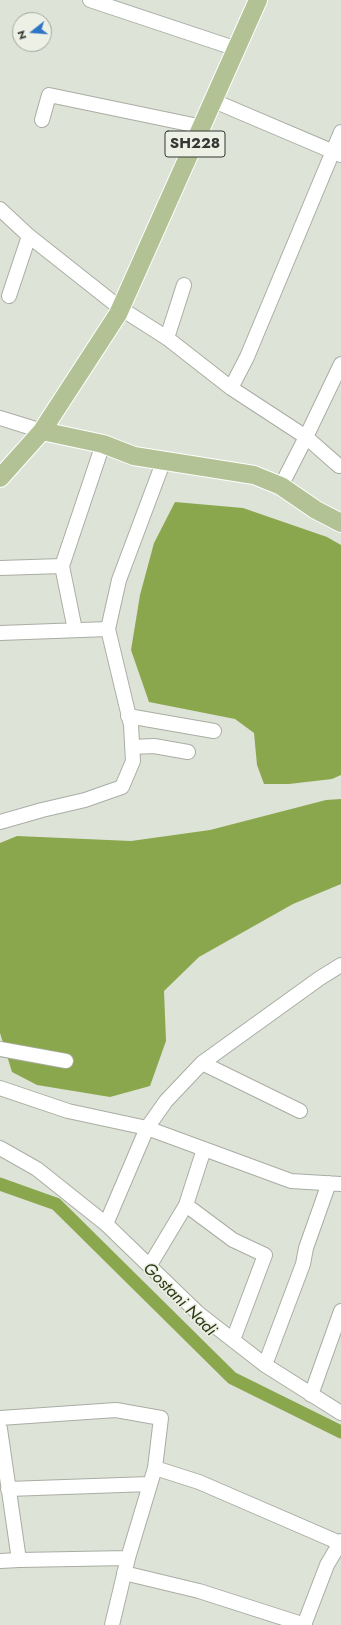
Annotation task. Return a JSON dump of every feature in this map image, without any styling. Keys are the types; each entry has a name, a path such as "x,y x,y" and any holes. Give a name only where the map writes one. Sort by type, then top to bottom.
{"main road":[{"name":"SH228","path":"0,478 42,430 123,304 203,127 258,0"},
{"path":"42,430 103,444 134,456 254,475 281,486 316,510 341,523"}],"street":[{"path":"90,0 237,48"},
{"path":"42,120 49,96 203,127"},
{"path":"214,101 337,154"},
{"path":"231,388 247,356 337,154 341,132"},
{"path":"0,209 29,236 123,304 231,388 306,437 339,466"},
{"path":"9,296 29,236"},
{"path":"167,338 184,285"},
{"path":"281,486 341,364"},
{"path":"0,418 42,430"},
{"path":"74,630 62,566 103,444"},
{"path":"0,822 85,800 122,787 133,762 131,725 108,629 119,580 164,460"},
{"path":"0,568 62,566"},
{"path":"0,633 108,629"},
{"path":"128,716 214,731"},
{"path":"132,747 154,746 188,752"},
{"path":"106,1224 147,1128 166,1101 202,1063 320,978 341,965"},
{"path":"0,1049 66,1061"},
{"path":"202,1063 300,1111"},
{"path":"0,1088 68,1111 147,1128 291,1181 335,1183 306,1248 303,1264 265,1365"},
{"path":"0,1148 37,1169 106,1224 198,1313 265,1365 341,1413"},
{"path":"150,1265 186,1205 204,1149"},
{"path":"186,1205 233,1240 265,1255 233,1340"},
{"path":"311,1395 341,1311"},
{"path":"0,1418 116,1410 162,1418 156,1468 128,1558 112,1625"},
{"path":"0,1429 19,1560"},
{"path":"124,1573 199,1591 304,1625 327,1565 340,1542 199,1482 156,1468"},
{"path":"8,1489 150,1484"},
{"path":"0,1561 128,1558"}],"shaded area":[{"path":"175,502 243,508 327,537 341,545 341,775 332,779 289,784 264,784 257,765 254,733 235,719 149,702 131,650 140,595 154,543"},
{"path":"341,799 341,884 293,904 199,957 164,991 166,1041 150,1086 110,1097 37,1085 12,1072 0,1033 0,843 17,836 131,841 210,830 326,800"}],"waterway":[{"name":"Gostani Nadi","path":"0,1184 56,1204 232,1378 341,1432"}]}
